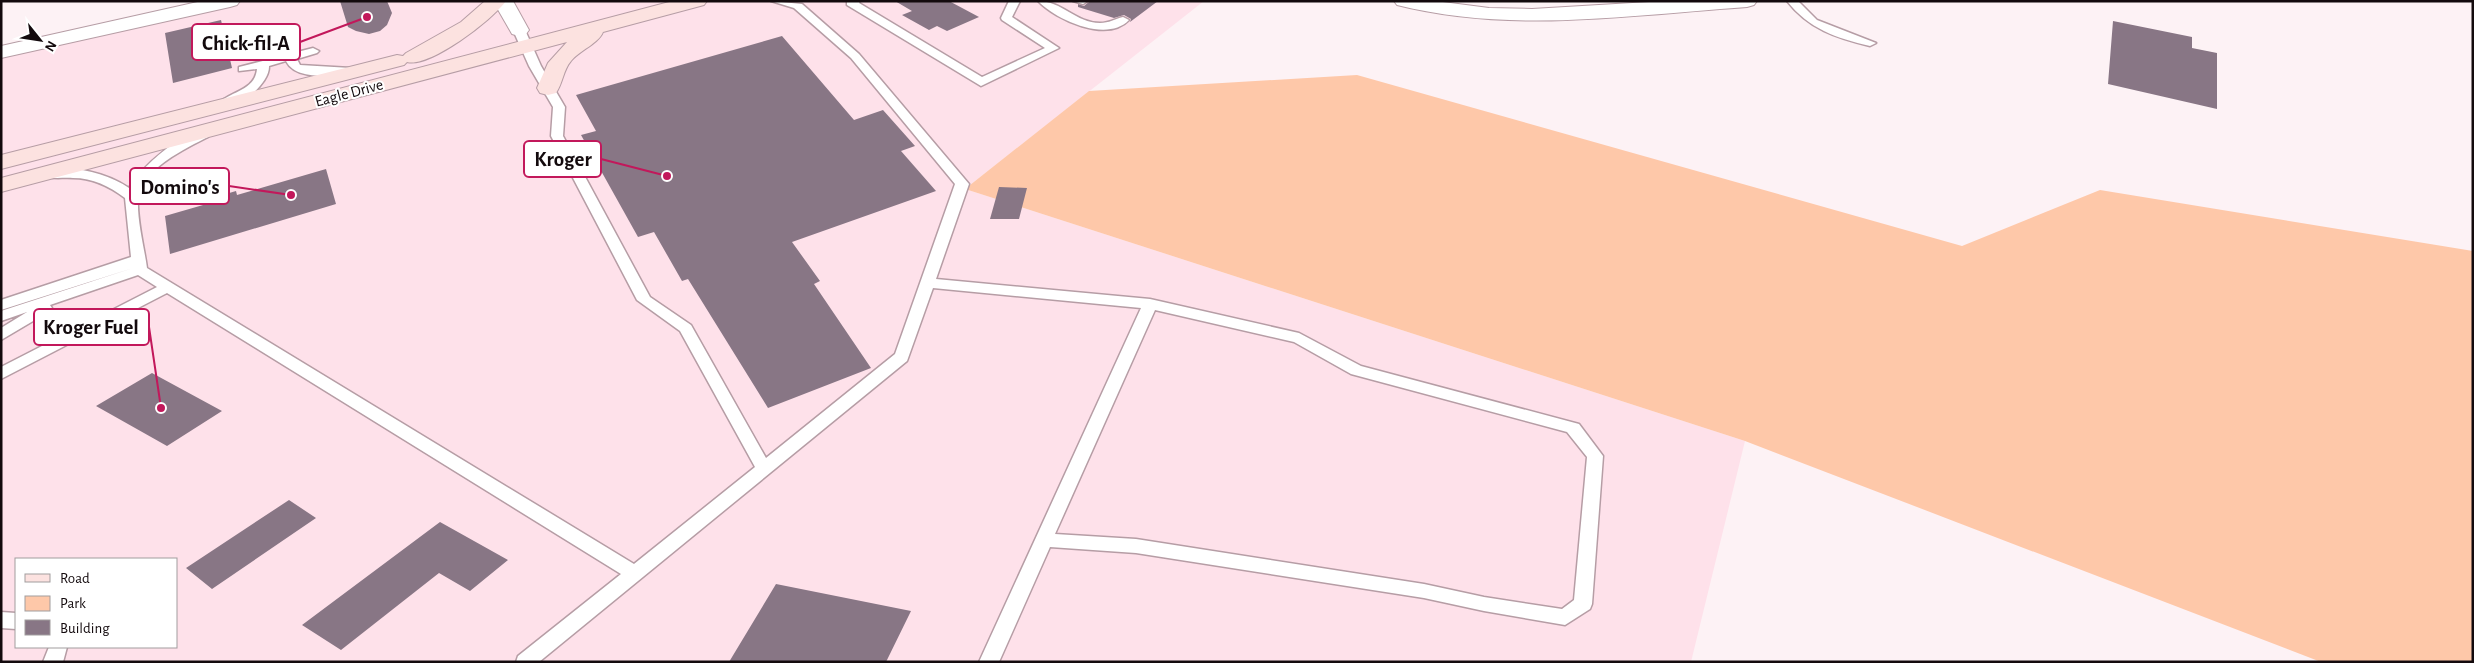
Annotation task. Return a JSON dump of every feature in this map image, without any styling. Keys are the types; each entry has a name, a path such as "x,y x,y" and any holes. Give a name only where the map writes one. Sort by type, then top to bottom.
{"street":[{"path":"1,52 230,1"},
{"path":"413,57 463,30 484,15 496,1"},
{"path":"503,1 523,38"},
{"name":"Eagle Drive","path":"1,185 212,130 523,38 631,1"},
{"name":"Eagle Drive","path":"1,162 413,57 608,25 697,1"},
{"path":"1404,1 1482,14 1566,15 1686,4 1747,1"},
{"path":"548,88 550,77 561,59 587,37 608,25"}],"lane":[{"path":"525,662 902,357 962,184 855,56 799,4 776,1"},
{"path":"854,1 851,2 981,82 1053,48 1006,18 1016,1"},
{"path":"1043,1 1097,28 1105,28 1123,20"},
{"path":"1078,1 1083,1"},
{"path":"1792,1 1813,22 1831,31 1870,43"},
{"path":"523,38 559,107 557,136 644,300 686,328 764,468"},
{"path":"243,69 312,51"},
{"path":"290,57 295,67 301,70 351,72"},
{"path":"220,106 259,81 264,71 263,64"},
{"path":"212,130 179,146 155,163 139,180 131,197 140,265 167,287 634,573"},
{"path":"44,174 89,174 119,186 131,197"},
{"path":"1,323 140,265"},
{"path":"1,305 140,265"},
{"path":"1,310 140,265"},
{"path":"928,283 1150,304 1299,338 1356,370 1573,428 1595,456 1583,604 1565,617 1484,604 1424,591 1136,546 1044,540"},
{"path":"1,374 167,287"},
{"path":"1,316 68,294"},
{"path":"1,335 68,294"},
{"path":"989,662 1150,304"},
{"path":"1,620 15,620"},
{"path":"53,662 58,648"}],"shaded area":[{"path":"209,1 1204,1 965,189 1745,441 1691,662 1,662 1,48"}],"green space":[{"path":"1357,75 1962,246 2100,190 2473,251 2473,662 2321,662 1745,441 965,189 1089,91"}],"building":[{"path":"340,1 387,1 392,13 387,25 380,31 369,34 356,31 348,27"},
{"path":"895,1 949,1 979,17 947,31 937,26 929,30 902,15 912,11"},
{"path":"1090,1 1158,1 1130,22 1131,19 1124,15 1114,18 1078,7 1078,4 1084,6"},
{"path":"221,20 232,68 173,83 165,33"},
{"path":"2113,21 2192,37 2192,48 2217,53 2217,109 2108,84"},
{"path":"782,36 854,120 883,110 915,146 901,151 936,191 792,242 820,281 814,284 871,368 768,408 688,279 682,281 654,232 638,237 581,135 596,131 576,95"},
{"path":"326,169 336,204 170,254 165,216 210,203 209,199 236,191 237,195"},
{"path":"999,187 1027,188 1019,219 990,219"},
{"path":"152,373 222,411 167,446 96,406"},
{"path":"289,500 316,518 212,589 186,568"},
{"path":"440,522 508,560 470,591 439,573 341,650 302,625"},
{"path":"776,584 911,611 886,662 729,662"}],"place":[{"name":"Chick-fil-A","path":"367,17"},
{"name":"Kroger","path":"667,176"},
{"name":"Domino's","path":"291,195"},
{"name":"Kroger Fuel","path":"161,408"}]}
